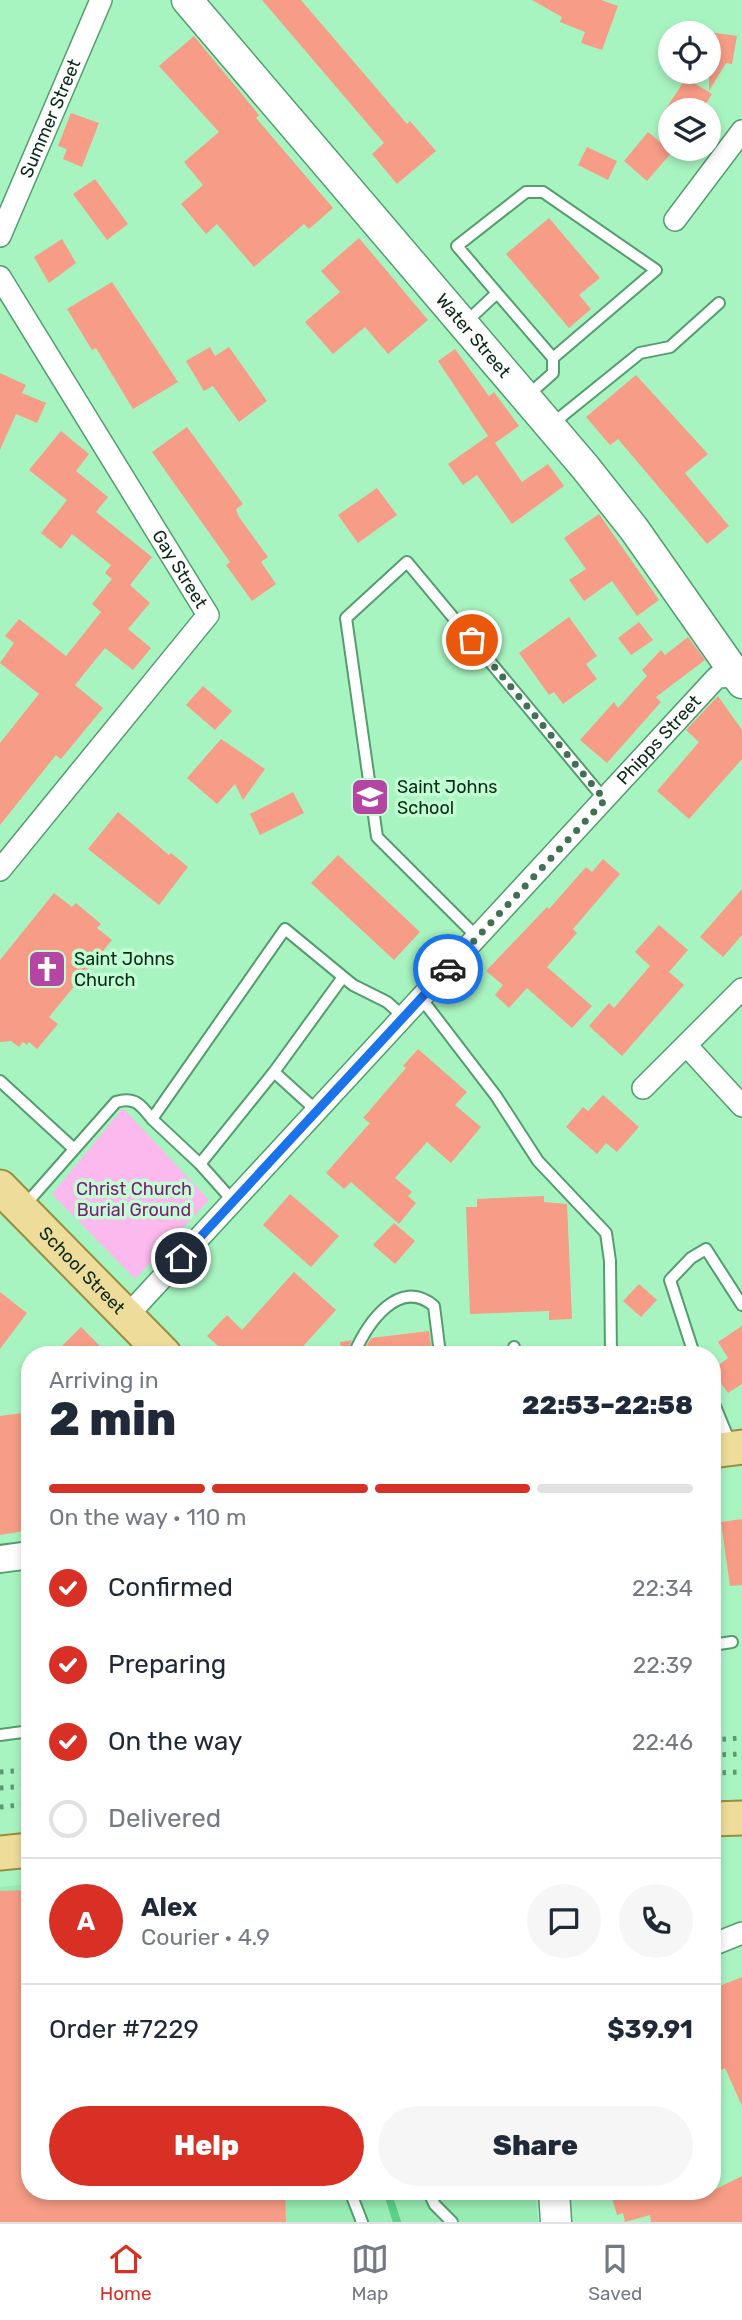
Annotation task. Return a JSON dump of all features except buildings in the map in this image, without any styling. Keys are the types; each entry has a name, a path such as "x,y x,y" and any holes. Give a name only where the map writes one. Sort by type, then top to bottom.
{"main road":[{"name":"Water Street","path":"187,0 549,425 634,530 741,678"},
{"name":"School Street","path":"11,1198 156,1346"},
{"path":"721,1819 742,1818"},
{"path":"0,1853 21,1851"},
{"path":"555,2200 556,2222"}],"street":[{"name":"Summer Street","path":"0,236 100,0"},
{"path":"676,220 742,131"},
{"name":"Gay Street","path":"0,277 208,615 0,870"},
{"name":"Phipps Street","path":"127,1316 717,677 741,678"},
{"path":"643,1088 742,989"},
{"path":"686,1045 742,1106"},
{"path":"0,1559 21,1556"},
{"path":"721,1942 742,1934"}],"lane":[{"path":"525,398 552,373 553,358 457,246 526,192 543,192 656,270 553,358"},
{"path":"463,324 497,293"},
{"path":"549,425 640,353 670,346 719,303"},
{"path":"478,938 377,837 346,618 407,562 605,800"},
{"path":"152,1119 285,929 343,977 387,1002 404,1017"},
{"path":"200,1164 274,1072 343,977"},
{"path":"421,998 496,1096 538,1161 606,1233 610,1261 611,1346"},
{"path":"274,1072 317,1111"},
{"path":"0,1080 74,1148"},
{"path":"11,1198 74,1148 116,1102 126,1099 140,1102 152,1119 200,1164 233,1201"},
{"path":"691,1346 670,1280 691,1258 706,1249 742,1305"},
{"path":"358,1346 375,1315 411,1295 424,1297 438,1312 440,1346"},
{"path":"721,1425 729,1449"},
{"path":"721,1644 732,1643"},
{"path":"0,1735 21,1732"},
{"path":"353,2200 362,2222"},
{"path":"432,2200 452,2222"}],"shaded area":[{"path":"21,1885 21,2200 536,2200 538,2222 0,2222 0,1887"}],"green space":[{"name":"Christ Church Burial Ground","path":"123,1108 209,1200 135,1279 52,1194"}],"waterway":[{"path":"390,2200 397,2222"}],"railway":[{"path":"721,1739 742,1738"},
{"path":"721,1755 742,1754"},
{"path":"0,1772 21,1771"},
{"path":"721,1773 742,1772"},
{"path":"0,1788 21,1787"},
{"path":"0,1807 21,1805"}],"way so far":[{"path":"448,969 605,800 472,640"}],"place":[{"name":"Saint Johns School","path":"370,797"},
{"name":"Saint Johns Church","path":"47,969"}],"route":[{"path":"181,1258 448,969"}]}
